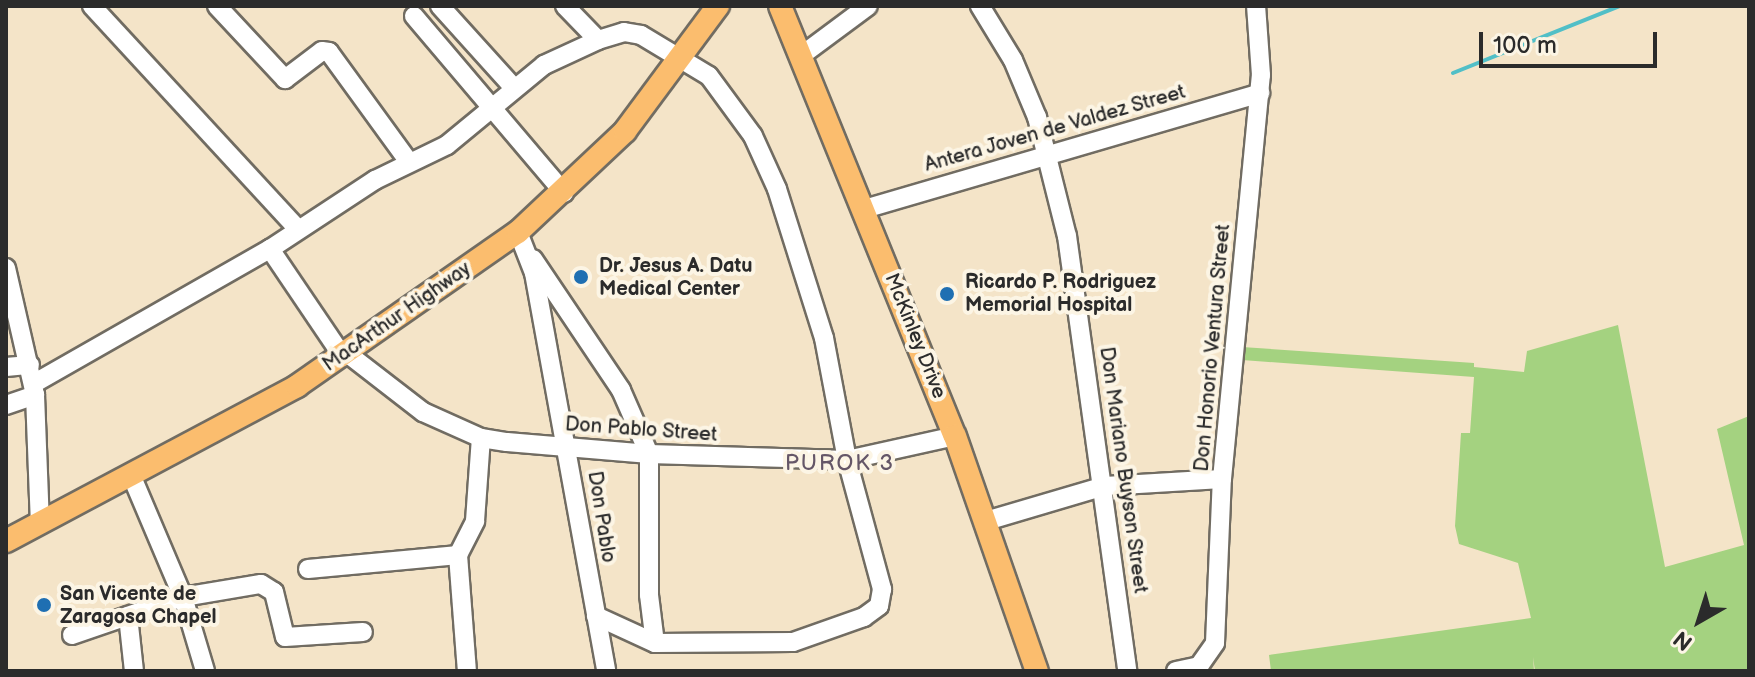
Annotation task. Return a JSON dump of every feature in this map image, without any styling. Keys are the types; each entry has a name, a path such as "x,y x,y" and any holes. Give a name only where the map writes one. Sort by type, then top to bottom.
{"main road":[{"name":"MacArthur Highway","path":"6,541 132,477 345,355 518,232 564,193 625,131 718,6"},
{"name":"McKinley Drive","path":"780,6 955,436 1037,671"}],"street":[{"path":"92,6 297,228"},
{"path":"217,6 285,79 322,51 329,52 409,162"},
{"path":"440,6 514,88"},
{"path":"565,6 598,40"},
{"path":"802,55 868,6"},
{"name":"Don Mariano Buyson Street","path":"980,6 1013,60 1048,156 1067,236 1105,486 1127,671"},
{"name":"Don Honorio Ventura Street","path":"1176,671 1199,666 1215,643 1222,479 1260,93 1256,6"},
{"path":"414,16 564,193"},
{"path":"6,405 270,249 297,228 409,162 447,145 494,110 514,88 544,65 598,40 632,31 683,56 732,103 777,189 824,338 847,460 882,589 879,606 864,617 793,642 655,643 596,616"},
{"name":"Antera Joven de Valdez Street","path":"864,209 1260,93"},
{"name":"Don Pablo","path":"518,232 529,253 606,671"},
{"name":"Don Pablo Street","path":"270,249 345,355 399,398 481,438 649,454 847,460 955,436"},
{"path":"529,253 621,390 649,454 649,595 655,643"},
{"path":"6,268 34,390 40,524"},
{"path":"6,367 30,365"},
{"path":"467,671 458,555 475,521 481,438"},
{"path":"132,477 183,597 205,671"},
{"path":"986,521 1105,486 1222,479"},
{"path":"308,569 458,555"},
{"path":"72,635 183,597 227,587 268,585 285,637 363,632"},
{"path":"128,616 134,671"}],"green space":[{"path":"1618,325 1665,567 1744,545 1717,429 1749,416 1749,671 1535,671 1533,657 1534,671 1271,671 1269,655 1531,618 1518,563 1459,544 1455,526 1461,433 1470,433 1474,377 1242,360 1242,347 1474,363 1474,367 1524,372 1527,351"}],"waterway":[{"path":"1453,73 1620,6"}],"place":[{"name":"Dr. Jesus A. Datu Medical Center","path":"581,277"},
{"name":"Ricardo P. Rodriguez Memorial Hospital","path":"947,294"},
{"name":"San Vicente de Zaragosa Chapel","path":"44,605"}],"district":[{"name":"PUROK 3","path":"840,464"}]}
